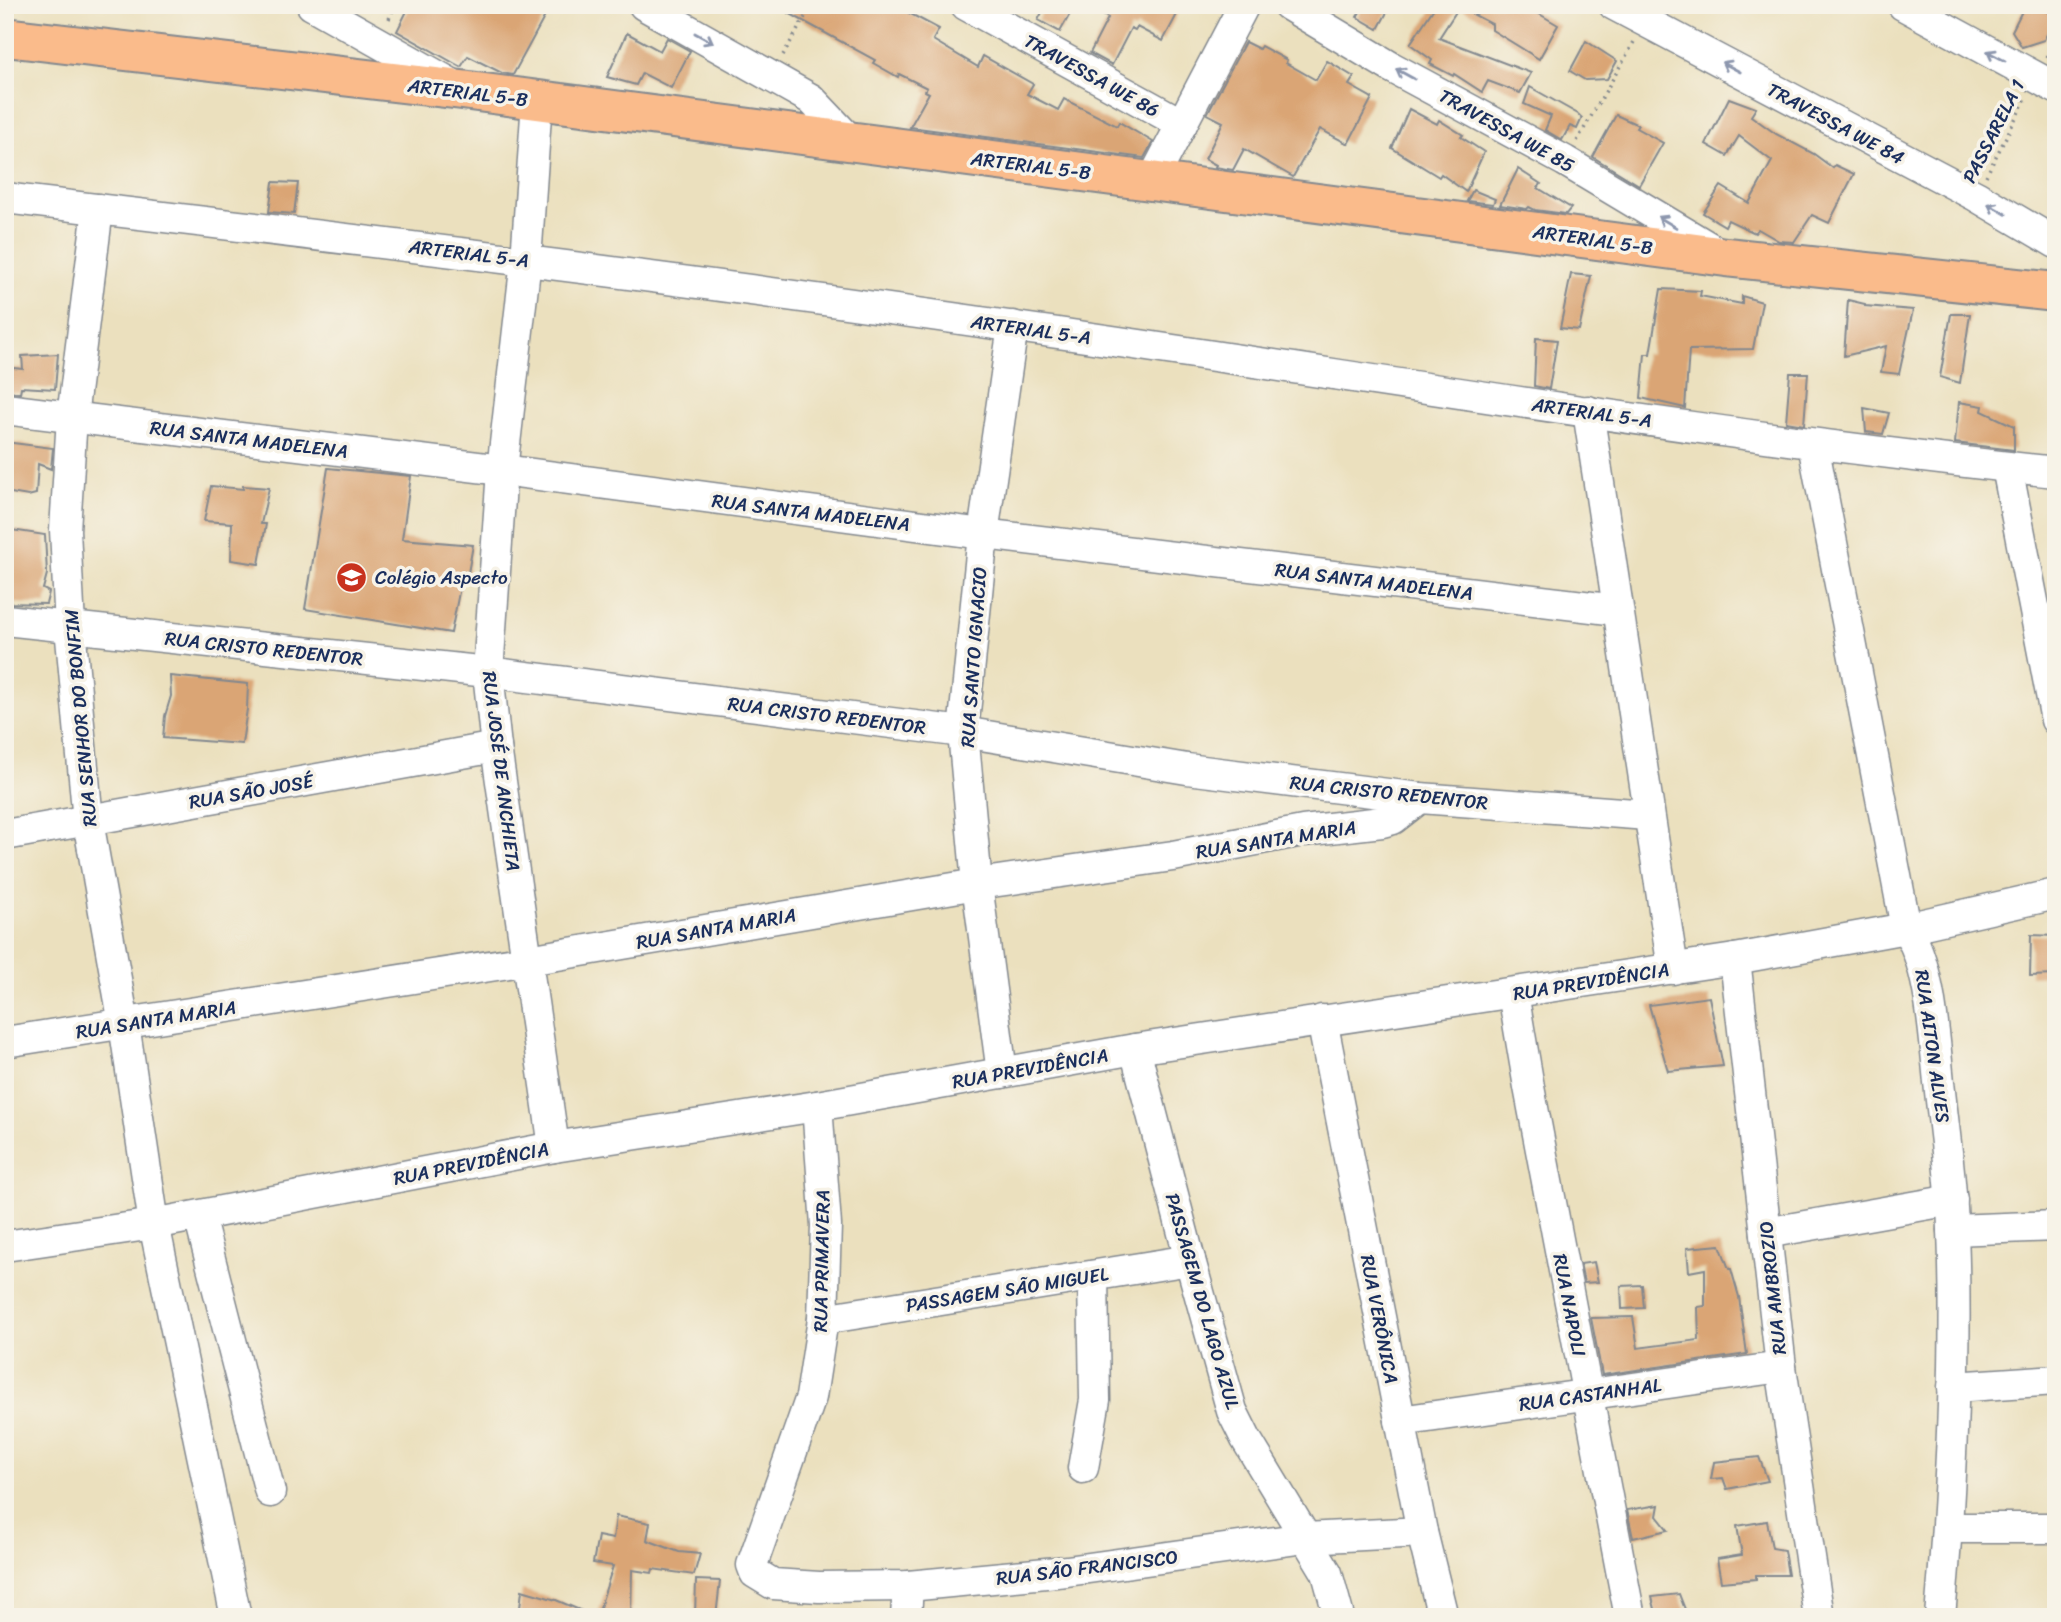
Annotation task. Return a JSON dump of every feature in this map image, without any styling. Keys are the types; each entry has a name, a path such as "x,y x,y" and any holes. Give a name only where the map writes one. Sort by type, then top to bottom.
{"main road":[{"name":"ARTERIAL 5-B","path":"5,39 462,90 1726,257 2056,292"}],"street":[{"path":"313,5 462,90"},
{"path":"644,5 811,99 850,141"},
{"name":"TRAVESSA WE 86","path":"966,5 1182,124"},
{"path":"1152,181 1244,5"},
{"name":"TRAVESSA WE 85","path":"1288,5 1391,67 1565,161 1726,257"},
{"name":"TRAVESSA WE 84","path":"1614,5 1976,196 2056,243"},
{"path":"1903,5 2046,83"},
{"name":"RUA JOSÉ DE ANCHIETA","path":"537,101 526,260 502,470 488,672 496,747 554,1147"},
{"name":"ARTERIAL 5-A","path":"5,198 526,260 1013,326 1813,444 2056,472"},
{"name":"RUA SENHOR DO BONFIM","path":"98,209 72,417 65,530 70,627 88,821 124,1024 154,1224 236,1617"},
{"name":"RUA SANTO IGNACIO","path":"1002,1073 977,884 963,732 983,534 1013,326"},
{"name":"RUA SANTA MADELENA","path":"5,410 502,470 983,534 1617,610"},
{"path":"1588,411 1673,968"},
{"name":"RUA AITON ALVES","path":"1813,444 1906,928 1914,941 1923,968 1935,1041 1953,1230 1953,1387 1948,1528 1940,1617"},
{"path":"2007,467 2056,720"},
{"name":"RUA CRISTO REDENTOR","path":"5,620 488,672 963,732 1187,769 1420,798 1648,815"},
{"name":"RUA SÃO JOSÉ","path":"5,835 496,747"},
{"name":"RUA SANTA MARIA","path":"5,1042 528,960 977,884 1173,856 1303,831 1382,822 1394,819 1420,798"},
{"name":"RUA PREVIDÊNCIA","path":"5,1246 200,1216 554,1147 817,1106 1135,1049 1735,959 1906,928 2056,894"},
{"name":"RUA AMBROZIO","path":"1735,959 1781,1367 1819,1617"},
{"name":"RUA NAPOLI","path":"1513,993 1630,1617"},
{"name":"RUA VERÔNICA","path":"1322,1020 1422,1532 1443,1617"},
{"name":"PASSAGEM DO LAGO AZUL","path":"1135,1049 1232,1411 1246,1440 1327,1573 1339,1617"},
{"name":"RUA PRIMAVERA","path":"755,1573 752,1566 755,1554 811,1397 823,1319 826,1225 817,1106"},
{"path":"1766,1233 1951,1200"},
{"path":"200,1216 270,1492"},
{"path":"1953,1230 2056,1226"},
{"name":"PASSAGEM SÃO MIGUEL","path":"823,1319 1190,1260"},
{"path":"1083,1468 1095,1400 1093,1276"},
{"name":"RUA CASTANHAL","path":"1400,1421 1781,1367"},
{"path":"1953,1387 2056,1380"},
{"path":"1948,1528 2056,1528"},
{"name":"RUA SÃO FRANCISCO","path":"755,1573 773,1584 819,1587 908,1586 1068,1571 1305,1538 1422,1532"},
{"path":"906,1617 908,1586"}],"path":[{"path":"772,75 812,5"},
{"path":"1565,161 1646,22"},
{"name":"PASSARELA 1","path":"1976,196 2046,83 2056,41"}],"building":[{"path":"410,5 551,5 513,75 502,73 468,56 461,67 397,31"},
{"path":"774,5 894,5 939,29 933,40 978,67 983,56 1033,84 1027,94 1058,110 1064,99 1117,126 1119,122 1153,142 1144,158 910,127 929,93 925,91 927,88 899,74 898,77 873,63 875,60"},
{"path":"1046,5 1075,5 1060,32 1038,20"},
{"path":"1085,5 1182,5 1163,41 1137,27 1135,30 1131,28 1112,65 1090,53 1108,18"},
{"path":"1364,5 1391,5 1378,29 1357,17"},
{"path":"1436,5 1524,5 1558,25 1539,59 1492,30 1492,24 1459,7 1439,38 1531,73 1520,93 1488,81 1482,92 1454,74 1453,76 1430,64 1432,60 1410,44"},
{"path":"2025,5 2037,5 2056,17 2044,40 2022,47 2012,31"},
{"path":"627,33 660,51 667,38 690,51 671,88 642,73 636,85 607,77"},
{"path":"1586,41 1617,61 1607,79 1585,80 1570,71"},
{"path":"1245,42 1259,49 1261,46 1316,80 1327,61 1354,77 1349,85 1372,98 1348,144 1320,129 1293,177 1244,149 1233,170 1215,167 1216,165 1205,159 1223,122 1207,114"},
{"path":"1530,87 1578,114 1582,118 1577,129 1570,126 1562,140 1545,130 1551,116 1524,104"},
{"path":"1729,98 1756,108 1751,116 1776,134 1814,154 1833,168 1835,165 1854,174 1829,223 1812,215 1794,242 1779,241 1758,229 1755,233 1728,220 1725,226 1703,213 1721,186 1749,203 1772,161 1739,136 1727,156 1706,144"},
{"path":"1409,109 1437,124 1439,120 1484,152 1466,192 1441,174 1439,177 1392,148"},
{"path":"1616,115 1638,125 1636,128 1663,143 1639,185 1593,157"},
{"path":"1518,169 1541,184 1538,188 1571,208 1566,214 1500,205"},
{"path":"273,182 298,183 294,214 269,212"},
{"path":"1473,190 1495,199 1493,204 1467,201"},
{"path":"1571,274 1591,276 1579,330 1560,328"},
{"path":"1661,289 1701,291 1700,296 1742,304 1742,296 1762,302 1753,349 1689,350 1685,408 1641,398 1645,354 1650,354"},
{"path":"1848,300 1865,306 1913,310 1899,374 1881,372 1886,346 1844,356"},
{"path":"1951,314 1970,314 1960,383 1940,377"},
{"path":"1536,338 1557,340 1549,389 1534,386"},
{"path":"58,354 55,389 21,387 20,393 5,392 5,367 23,369 22,356"},
{"path":"1790,373 1808,373 1804,425 1786,422"},
{"path":"1959,402 1983,406 1982,411 2014,426 2014,450 1955,443"},
{"path":"1864,408 1889,413 1883,434 1866,432"},
{"path":"5,442 53,448 51,469 38,464 36,494 28,496 5,492"},
{"name":"Colégio Aspecto","path":"328,468 411,476 402,539 473,545 468,573 463,572 451,633 305,609"},
{"path":"211,486 269,488 261,524 266,524 259,564 231,560 232,523 204,521"},
{"path":"5,529 45,535 47,574 43,589 49,592 46,604 8,603 5,585"},
{"path":"170,676 248,684 242,744 163,738 165,716 171,696"},
{"path":"2031,935 2056,936 2056,975 2030,976"},
{"path":"1709,997 1723,1066 1668,1071 1649,1005"},
{"path":"1720,1245 1739,1297 1747,1354 1602,1375 1591,1318 1633,1317 1638,1348 1699,1340 1698,1307 1705,1306 1705,1269 1689,1272 1687,1248"},
{"path":"1594,1262 1598,1282 1584,1283 1580,1264"},
{"path":"1642,1285 1644,1308 1622,1309 1621,1286"},
{"path":"1759,1457 1768,1481 1727,1489 1723,1478 1711,1479 1714,1462"},
{"path":"1659,1505 1657,1516 1668,1530 1633,1538 1627,1510"},
{"path":"616,1516 650,1523 647,1540 679,1552 700,1554 694,1575 653,1569 652,1573 632,1570 631,1617 597,1617 613,1566 593,1563 598,1536 613,1539"},
{"path":"1767,1521 1772,1548 1784,1550 1788,1575 1756,1575 1756,1579 1721,1582 1717,1559 1742,1555 1737,1526"},
{"path":"696,1580 720,1581 716,1617 695,1617"},
{"path":"522,1590 556,1600 596,1617 519,1617"},
{"path":"1679,1594 1688,1617 1657,1617 1652,1597"}],"place":[{"name":"Colégio Aspecto","path":"352,577"}]}
